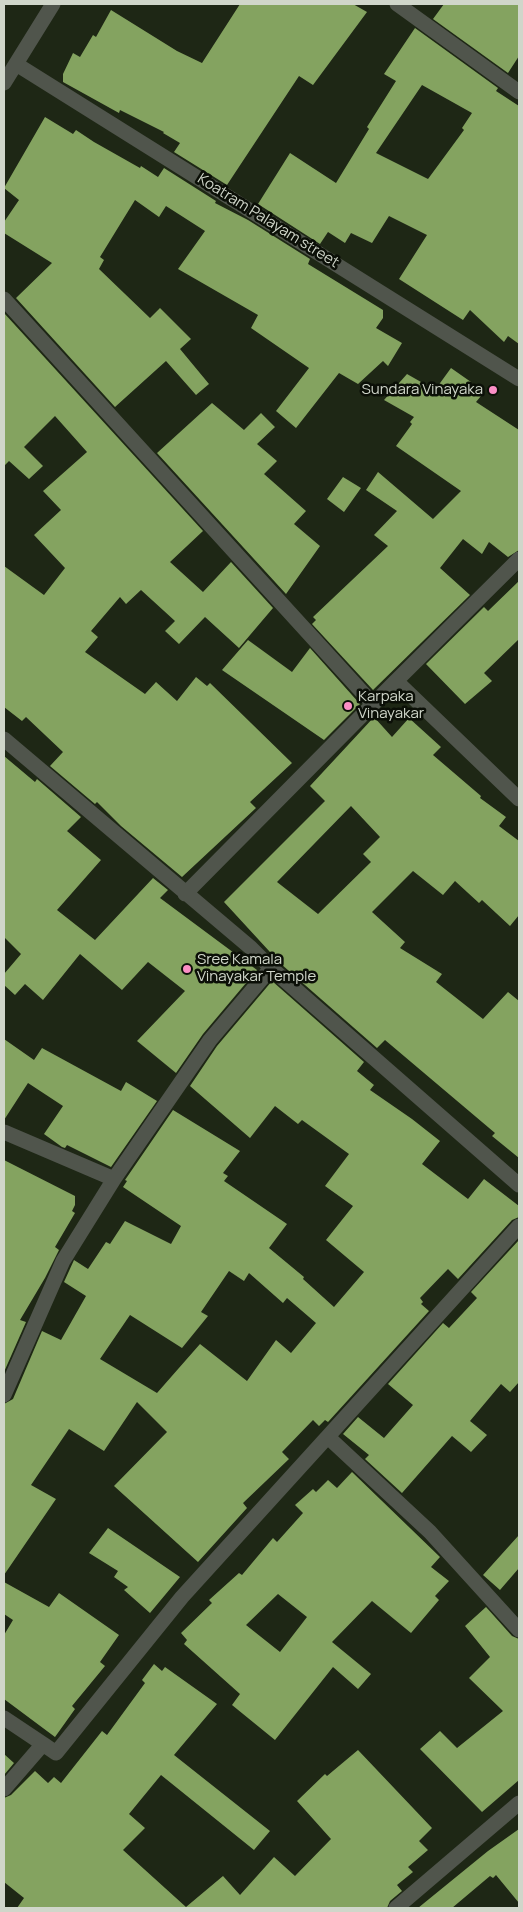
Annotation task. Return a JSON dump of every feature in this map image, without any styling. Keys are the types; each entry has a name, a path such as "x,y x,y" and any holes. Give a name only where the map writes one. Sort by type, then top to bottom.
{"street":[{"path":"4,83 53,4"},
{"path":"397,4 519,92"},
{"name":"Koatram Palayam street","path":"16,64 519,379"},
{"path":"4,300 373,704"},
{"path":"185,894 519,560"},
{"path":"396,681 519,800"},
{"path":"4,739 251,948 271,968 519,1185"},
{"path":"4,1396 63,1261 114,1179 210,1040 271,968"},
{"path":"4,1132 114,1179"},
{"path":"4,1718 56,1754 182,1597 519,1226"},
{"path":"328,1438 430,1532 519,1630"},
{"path":"4,1789 43,1744"},
{"path":"396,1908 519,1803"}],"building":[{"path":"240,4 353,4 367,12 313,85 299,76 227,185 174,152 180,143 164,132 120,110 119,113 63,82 63,74 73,53 80,57 93,35 96,37 111,10 177,51 202,63"},
{"path":"444,4 519,4 519,56 508,73 433,19"},
{"path":"415,28 498,88 496,91 519,106 519,344 508,336 504,342 470,310 463,320 399,279 427,235 389,216 372,243 351,233 345,243 328,232 320,244 258,204 290,153 336,183 369,129 367,127 396,81 384,74","holes":["422,85 472,113 462,128 464,130 428,179 376,153"]},
{"path":"45,117 73,134 76,130 158,177 164,168 216,201 215,203 248,220 310,259 308,264 383,310 383,318 376,328 402,343 388,366 383,361 358,384 339,373 296,428 276,411 309,368 251,328 258,315 178,269 205,231 166,206 159,217 135,200 100,257 104,260 99,269 150,318 160,308 191,339 180,349 209,384 196,395 166,361 115,407 16,298 52,263 4,233 4,222 19,200 4,188"},
{"path":"4,313 203,531 170,562 203,592 231,562 273,608 239,648 205,617 179,644 165,631 175,621 141,590 126,604 120,597 91,631 98,637 85,652 145,694 156,682 177,701 196,677 207,686 210,683 292,763 250,802 256,808 182,877 121,826 97,802 95,804 50,766 63,752 26,717 22,721 4,707 4,566 44,595 65,568 34,535 61,510 43,491 87,452 55,416 24,447 43,466 29,479 9,461 4,466"},
{"path":"451,368 471,382 467,388 481,396 476,402 519,430 519,550 508,557 489,542 482,554 463,539 440,568 470,595 373,690 312,624 316,620 313,617 388,546 374,535 397,511 366,490 378,472 433,519 461,491 396,446 412,424 410,422 414,417 384,400 407,374 435,390"},
{"path":"212,403 244,430 261,413 275,427 257,444 277,461 264,474 306,511 294,524 320,546 286,594 157,453"},
{"path":"343,477 361,488 344,512 327,499"},
{"path":"519,581 519,639 484,673 492,681 465,704 426,664 484,607 488,611"},
{"path":"248,640 292,672 310,648 360,704 324,740 222,670"},
{"path":"374,717 392,737 409,718 441,747 433,755 481,796 480,798 506,817 499,826 519,841 519,915 510,926 482,900 479,903 455,881 443,895 413,871 372,912 405,942 400,948 442,974 436,982 483,1019 508,992 519,1001 519,1158 492,1136 495,1133 385,1040 377,1048 281,964 224,902 325,801 310,786","holes":["351,806 380,837 363,854 371,862 318,914 277,882"]},
{"path":"4,756 35,782 37,779 81,817 67,831 101,860 57,910 95,940 153,878 168,890 160,898 257,970 203,1034 176,1073 137,1041 185,991 148,962 122,990 80,954 43,1000 25,984 15,995 4,985 4,974 21,954 4,937"},
{"path":"272,981 364,1062 357,1071 374,1085 370,1090 440,1141 422,1164 468,1199 484,1179 519,1206 519,1217 512,1220 458,1279 448,1269 420,1298 423,1302 421,1304 429,1311 328,1422 325,1420 319,1426 313,1420 282,1452 289,1459 243,1503 247,1508 198,1562 114,1486 167,1432 137,1402 104,1451 69,1429 31,1485 56,1499 4,1575 4,1404 13,1399 42,1331 61,1340 86,1296 64,1282 74,1260 88,1269 106,1242 110,1244 125,1221 171,1244 181,1226 123,1187 127,1181 125,1180 173,1110 240,1151 223,1173 228,1176 224,1181 287,1224 269,1248 304,1277 303,1279 334,1307 364,1272 326,1240 353,1206 325,1186 349,1154 302,1120 298,1124 275,1106 250,1138 190,1086 217,1046","holes":["229,1271 244,1281 249,1273 283,1303 287,1298 316,1323 291,1353 276,1340 247,1381 200,1344 157,1393 100,1359 130,1315 182,1348 208,1316 201,1312"]},
{"path":"4,1039 34,1060 42,1048 121,1091 126,1082 157,1101 111,1167 67,1145 65,1148 62,1147 44,1134 63,1106 28,1083 4,1120"},
{"path":"4,1160 75,1196 75,1205 72,1211 75,1213 55,1247 59,1250 45,1278 20,1320 26,1322 4,1372"},
{"path":"519,1240 519,1382 510,1392 501,1384 470,1421 487,1435 471,1452 452,1436 402,1493 365,1459 369,1455 343,1434 358,1417 384,1438 413,1405 388,1384 443,1323 449,1328 477,1298 471,1292"},
{"path":"352,1472 440,1557 431,1567 449,1581 435,1596 439,1600 411,1633 372,1601 332,1642 371,1674 358,1689 333,1667 275,1740 232,1705 240,1694 184,1644 187,1640 181,1633 212,1603 209,1600 239,1573 242,1575 273,1538 277,1542 303,1513 295,1505 313,1489 316,1492 328,1480 337,1488","holes":["278,1594 307,1617 280,1652 246,1625"]},
{"path":"108,1528 180,1577 150,1613 124,1590 128,1587 114,1577 118,1571 89,1553"},
{"path":"519,1535 519,1568 500,1590 483,1575"},
{"path":"4,1582 49,1607 59,1593 119,1635 100,1662 105,1666 72,1706 75,1709 55,1737 4,1699 4,1635 13,1620 4,1614"},
{"path":"486,1607 512,1636 519,1639 519,1780 482,1812 420,1749 440,1731 457,1748 503,1711 469,1678 490,1657 465,1626"},
{"path":"154,1664 162,1671 165,1667 217,1704 174,1755 270,1831 254,1850 161,1775 129,1814 145,1828 123,1850 186,1907 223,1876 240,1895 274,1857 295,1876 331,1839 297,1801 325,1774 327,1776 358,1750 432,1828 419,1841 428,1850 408,1867 413,1872 397,1885 402,1891 390,1901 387,1908 17,1908 24,1898 4,1882 4,1798 11,1795 35,1771 48,1783 54,1777 61,1783 102,1731 107,1735 145,1683 142,1680"},
{"path":"4,1754 14,1763 4,1775"},
{"path":"519,1829 519,1903 496,1875 493,1878 490,1876 452,1908 418,1908 488,1851"}],"place":[{"name":"Sundara Vinayaka","path":"493,390"},
{"name":"Karpaka Vinayakar","path":"348,706"},
{"name":"Sree Kamala Vinayakar Temple","path":"187,969"}]}
